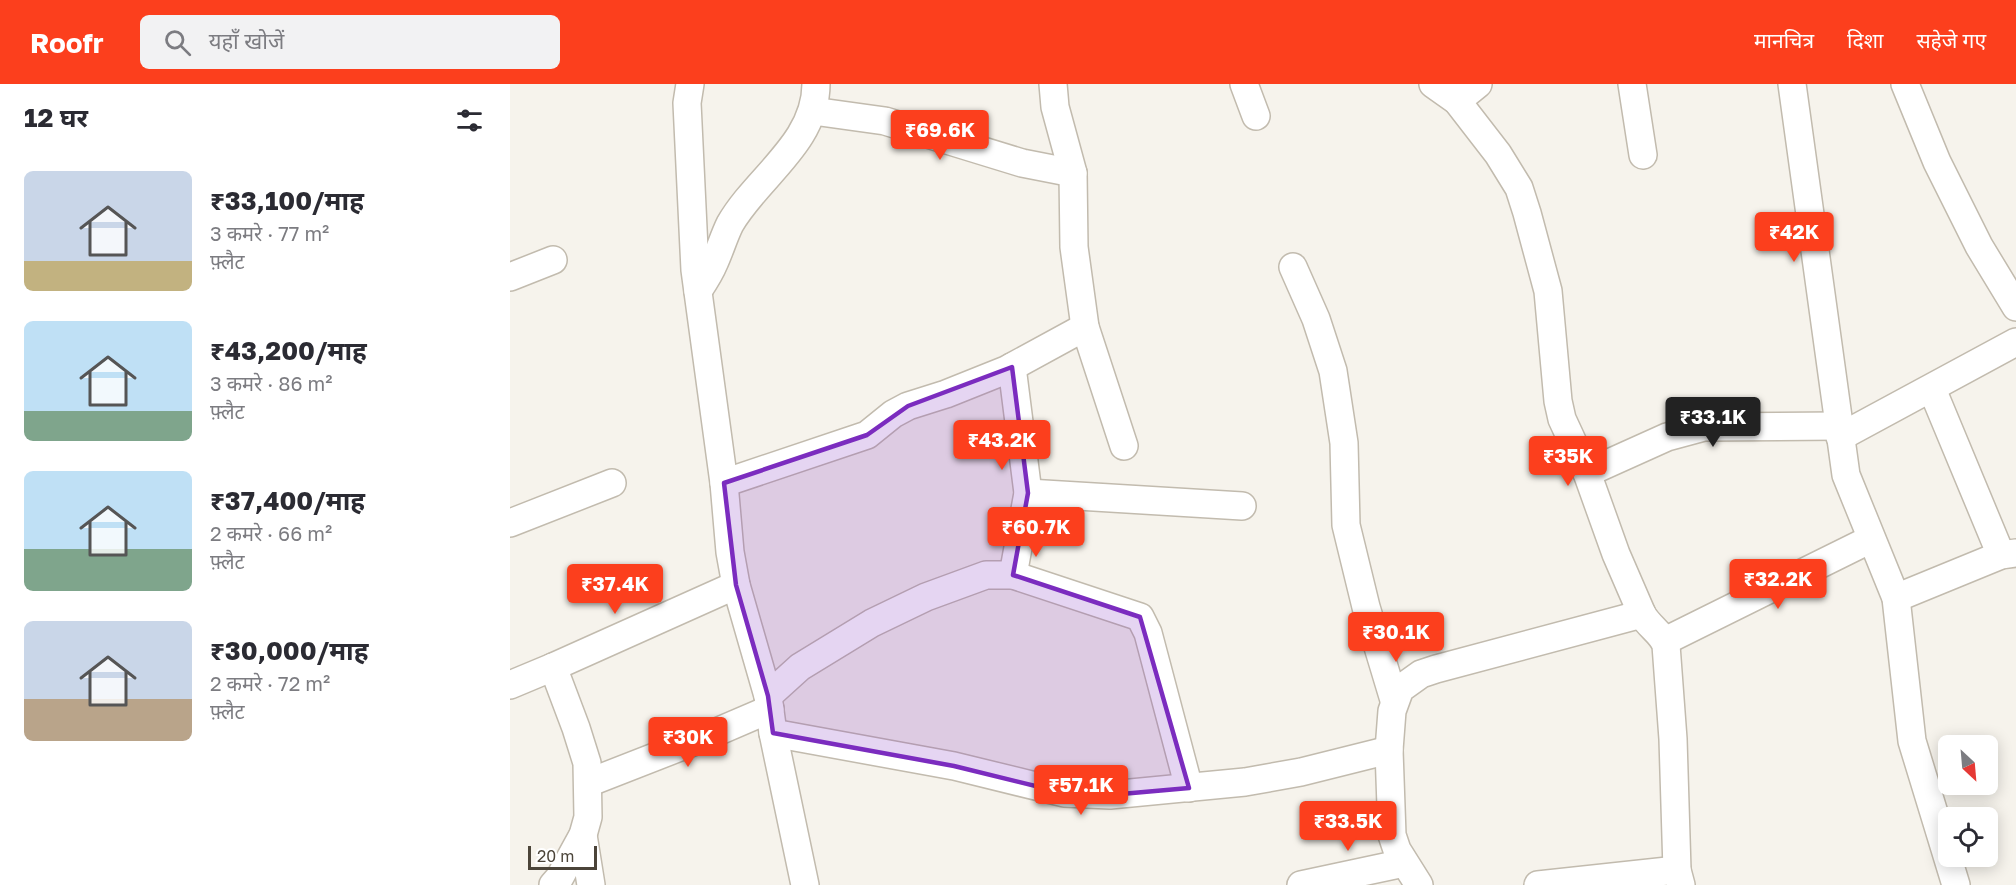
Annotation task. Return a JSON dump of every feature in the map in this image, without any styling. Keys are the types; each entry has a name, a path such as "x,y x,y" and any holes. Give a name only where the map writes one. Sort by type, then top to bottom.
{"street":[{"path":"690,84 687,103 695,270 724,483 730,552 736,585 770,713 805,885"},
{"path":"698,291 713,266 730,224 792,148 813,111 816,84"},
{"path":"1053,84 1055,107 1072,173 1074,247 1085,327 1124,446"},
{"path":"1244,84 1256,116"},
{"path":"1433,84 1457,101 1519,188 1548,291 1558,401 1562,418 1587,473 1616,554 1642,614 1665,641 1679,877 1538,885"},
{"path":"1457,101 1478,84"},
{"path":"1632,84 1643,155"},
{"path":"1792,84 1846,475 1896,598 1912,741 1956,885"},
{"path":"1905,84 1937,162 1979,246 2016,307"},
{"path":"813,111 885,121 1022,163 1072,173"},
{"path":"510,277 553,260"},
{"path":"1293,267 1316,319 1333,371 1344,443 1346,525 1366,607 1394,700"},
{"path":"724,483 867,435 893,414 908,406 957,390 1012,367 1085,327"},
{"path":"1587,473 1667,437 1704,427 1839,431 1932,389 2016,342"},
{"path":"1012,367 1028,493 1013,575"},
{"path":"1896,598 2009,554 1932,389"},
{"path":"513,515 612,483"},
{"path":"1028,493 1242,506"},
{"path":"1665,641 1872,539"},
{"path":"588,783 770,713 800,667 872,623 926,597 986,575 1013,575 1140,617 1148,633 1189,788"},
{"path":"510,685 553,668 736,585"},
{"path":"1419,885 1404,863 1392,836 1389,750 1394,700 1400,688 1421,674 1642,614"},
{"path":"553,668 587,763 588,783 588,817 583,835 560,877 553,885"},
{"path":"770,713 954,766 1064,793 1110,795 1245,782 1301,772 1389,750"},
{"path":"583,835 591,885"},
{"path":"1301,885 1404,863"}],"highlighted area":[{"path":"1012,367 1028,493 1013,575 1140,617 1189,788 1110,795 1064,793 954,766 773,733 768,696 736,585 724,483 867,435 908,406"}]}
